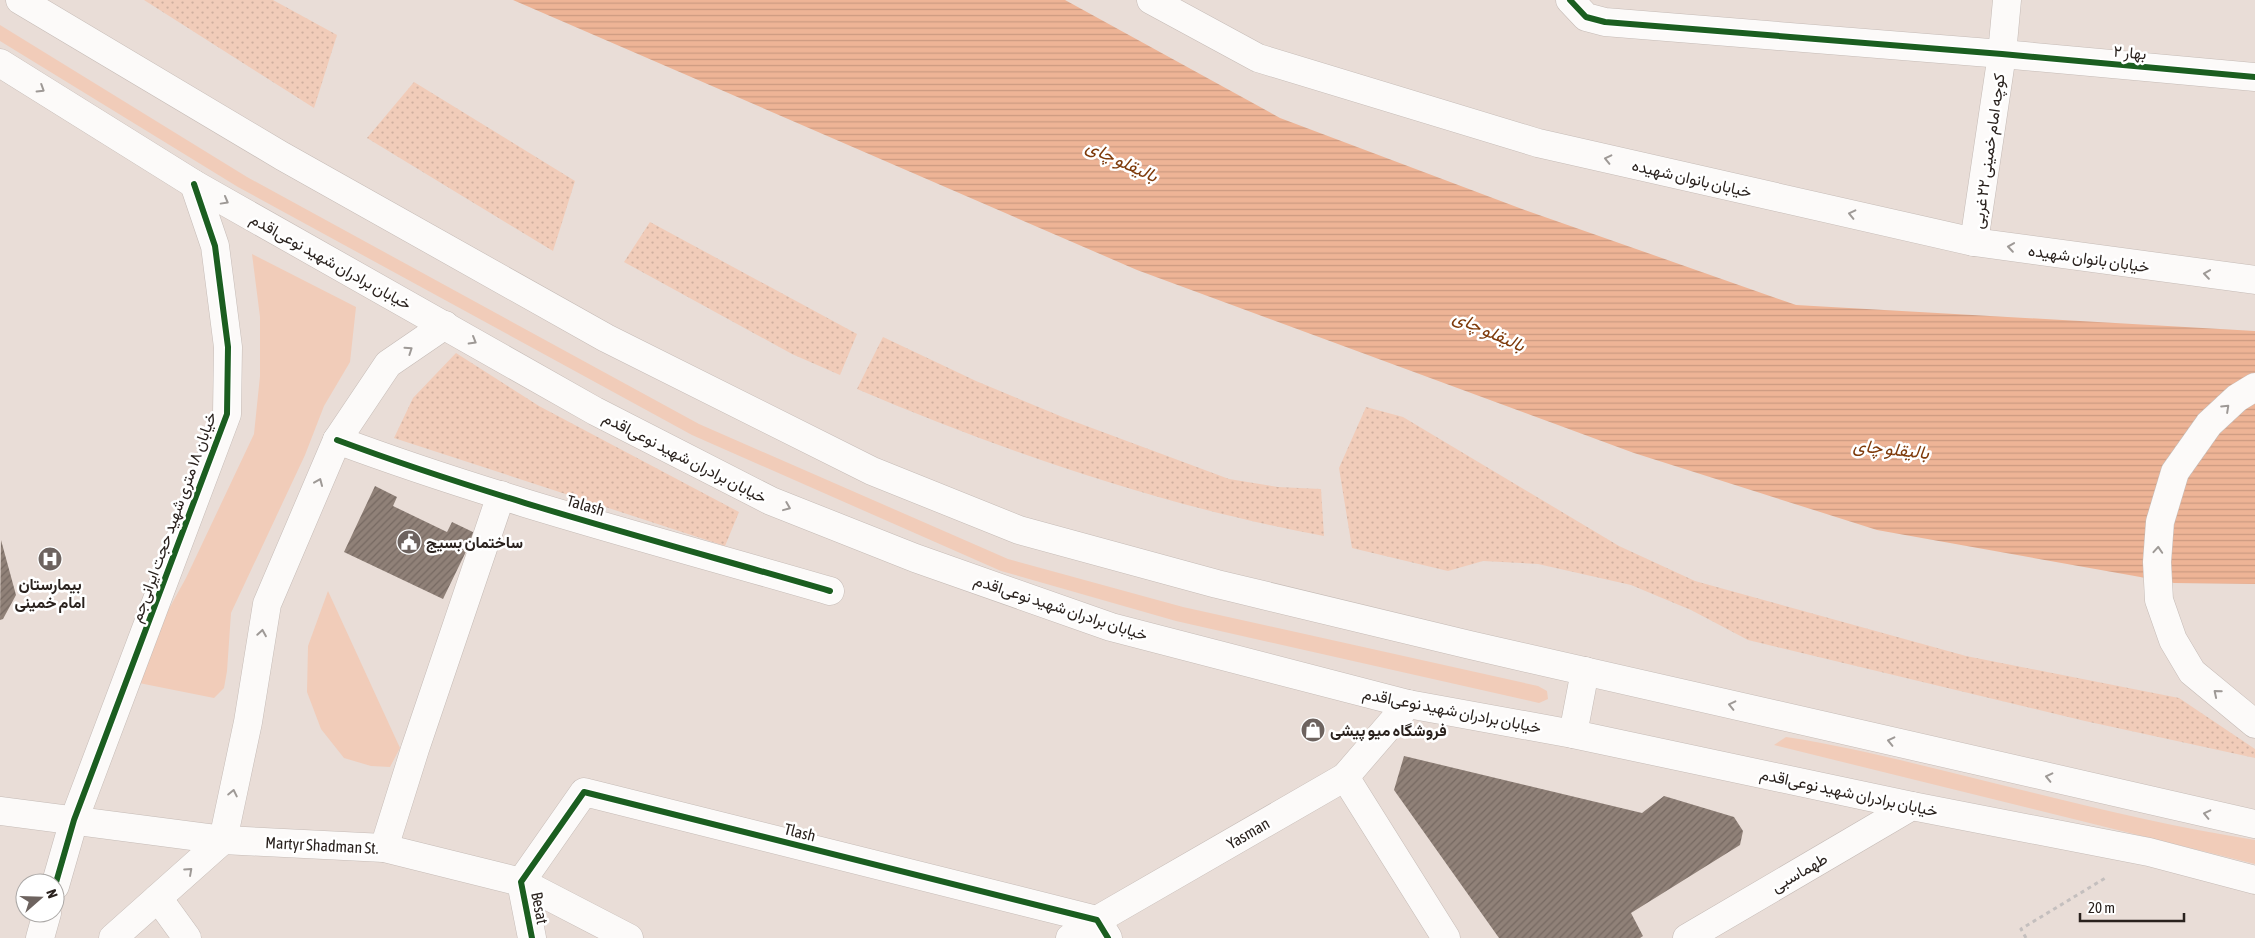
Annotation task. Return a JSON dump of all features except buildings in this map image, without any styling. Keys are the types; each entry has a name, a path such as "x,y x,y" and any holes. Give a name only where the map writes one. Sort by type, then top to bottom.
{"main road":[{"path":"20,0 282,156 606,338 872,471 1019,530 1217,584 1585,671 2255,824"},
{"name":"خیابان بانوان شهیده","path":"1151,0 1258,58 1538,143 1974,242 2255,280"},
{"name":"بهار ۲","path":"1570,0 1586,17 1605,22 2002,54 2255,78"},
{"name":"کوچه امام خمینی ۲۲ غربی","path":"1974,242 2002,54 2006,0"},
{"name":"خیابان برادران شهید نوعی‌اقدم","path":"0,63 194,184 595,411 762,496 915,558 1111,627 1408,704 1573,734 1912,806 2149,852 2255,880"},
{"name":"خیابان ۱۸ متری شهید حجت ایرانی‌جم","path":"59,873 74,820 227,414 228,347 215,246 194,184"},
{"path":"113,938 223,840 248,722 267,604 337,440 388,364 445,325"},
{"path":"2255,387 2237,398 2209,424 2175,472 2160,522 2157,562 2159,600 2173,640 2192,672 2255,724"},
{"name":"Talash","path":"337,440 501,495 830,591"},
{"path":"384,848 418,739 501,495"},
{"path":"1573,734 1585,671"},
{"name":"Yasman","path":"1070,938 1102,929 1344,777 1408,704"},
{"path":"1344,777 1446,938"},
{"name":"Tlash","path":"521,882 584,792 1102,929"},
{"name":"طهماسبی","path":"1686,938 1912,806"},
{"name":"Martyr Shadman St.","path":"0,811 223,840 384,848 521,882 629,938"},
{"name":"Besat","path":"521,882 532,938"},
{"path":"158,898 187,938"},
{"path":"40,938 44,923"}],"path":[{"path":"2026,938 2020,929 2149,852"}],"shaded area":[{"path":"144,0 273,0 337,35 314,108"},
{"path":"0,25 247,177 699,424 1008,559 1183,607 1538,686 1547,691 1548,699 1539,703 1176,621 1001,571 692,435 238,187 0,41"},
{"path":"414,82 575,181 553,251 367,138"},
{"path":"650,222 857,334 840,375 792,354 624,262"},
{"path":"252,254 356,307 350,362 324,406 305,455 231,613 224,688 214,698 129,681 186,578 254,434 260,376 260,317"},
{"path":"883,337 976,381 1065,418 1229,479 1278,487 1321,489 1324,536 1204,509 1087,475 971,435 857,389"},
{"path":"456,353 539,406 739,512 725,546 394,438 413,398"},
{"path":"1366,407 1403,417 1619,546 1695,581 1966,656 2179,698 2255,749 2255,758 2085,721 1748,640 1691,610 1631,585 1538,564 1483,561 1448,571 1352,548 1339,468"},
{"path":"328,591 400,748 390,767 371,766 344,758 321,729 307,692 308,646"},
{"path":"1786,737 1885,757 2138,818 2255,840 2255,864 1774,745"}],"water":[{"name":"بالیقلو چای","path":"513,0 1065,0 1280,118 1522,209 1796,305 2255,331 2255,584 2174,583 1877,530 1634,453 1137,270"}],"cycle path":[{"path":"1570,0 1586,17 1605,22 2002,54 2255,77"},
{"path":"59,873 74,820 227,414 228,347 215,246 194,184"},
{"path":"337,440 398,462 520,501 830,591"},
{"path":"532,938 521,882 584,792 1097,920 1108,938"}],"place":[{"name":"ساختمان بسیج","path":"409,542"},
{"name":"بیمارستان امام خمینی","path":"50,559"},
{"name":"فروشگاه میو پیشی","path":"1313,730"}]}
